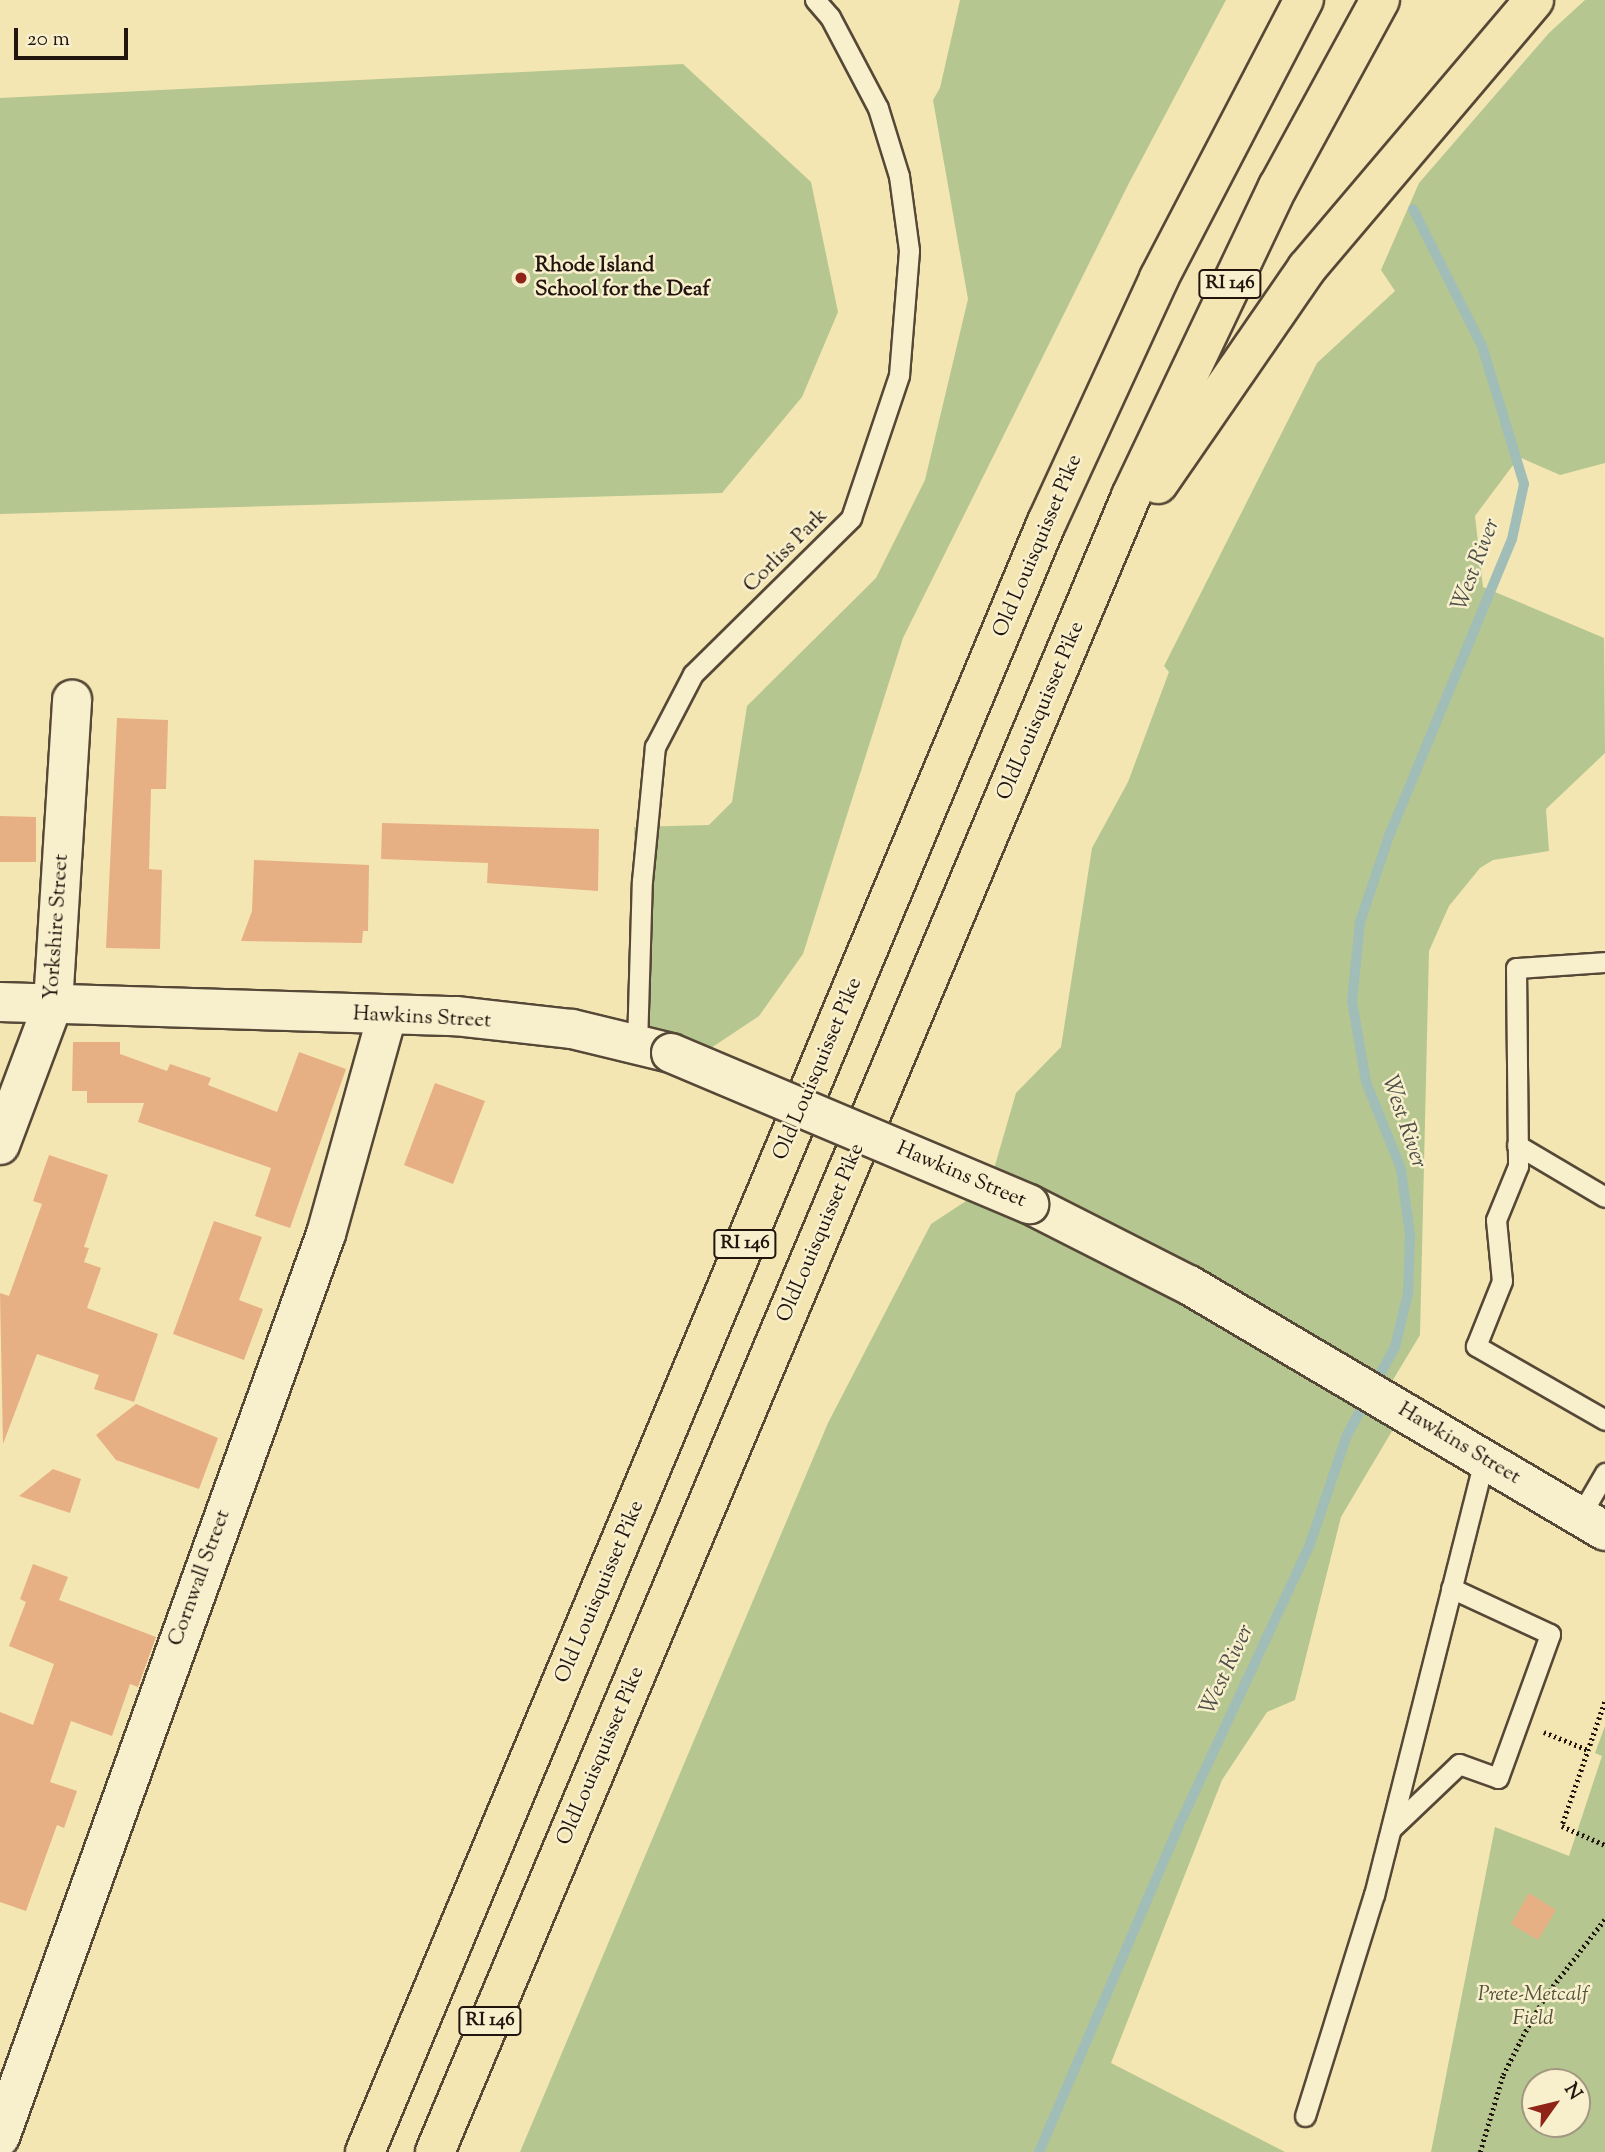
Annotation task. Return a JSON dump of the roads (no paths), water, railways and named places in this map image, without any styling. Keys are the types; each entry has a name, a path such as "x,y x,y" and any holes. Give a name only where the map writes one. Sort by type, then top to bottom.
{"highway":[{"path":"1253,94 1295,0"},
{"name":"Old Louisquisset Pike","path":"365,2152 1047,522 1159,278 1304,0"},
{"name":"RI 146","path":"1097,576 1247,250 1380,0"},
{"path":"1097,576 1307,268 1534,0"},
{"name":"OldLouisquisset Pike","path":"435,2152 1097,576"}],"street":[{"name":"Yorkshire Street","path":"0,1145 53,1004 72,700"},
{"name":"Hawkins Street","path":"0,1002 387,1016 456,1016 572,1029 654,1049 1029,1204 1135,1254 1592,1524"},
{"name":"Cornwall Street","path":"0,2137 326,1234 387,1016"}],"lane":[{"name":"Corliss Park","path":"654,1049 642,881 655,747 693,674 851,518 900,375 909,250 900,176 878,108 830,17 815,0"},
{"path":"1603,1416 1476,1346 1502,1281 1496,1220 1518,1166 1516,968 1605,962"},
{"path":"1517,1145 1605,1197"},
{"path":"1305,2116 1390,1829 1484,1459"},
{"path":"1592,1524 1605,1473"},
{"path":"1390,1829 1459,1764 1498,1778 1550,1634 1451,1588"}],"waterway":[{"name":"West River","path":"1039,2152 1182,1819 1310,1544 1347,1435 1395,1347 1408,1293 1410,1235 1401,1169 1366,1082 1352,1001 1360,922 1389,836 1512,539 1524,484 1482,346 1413,209"}],"place":[{"name":"Rhode Island School for the Deaf","path":"521,278"}],"park label":[{"name":"Prete-Metcalf Field","path":"1533,2007"}]}
